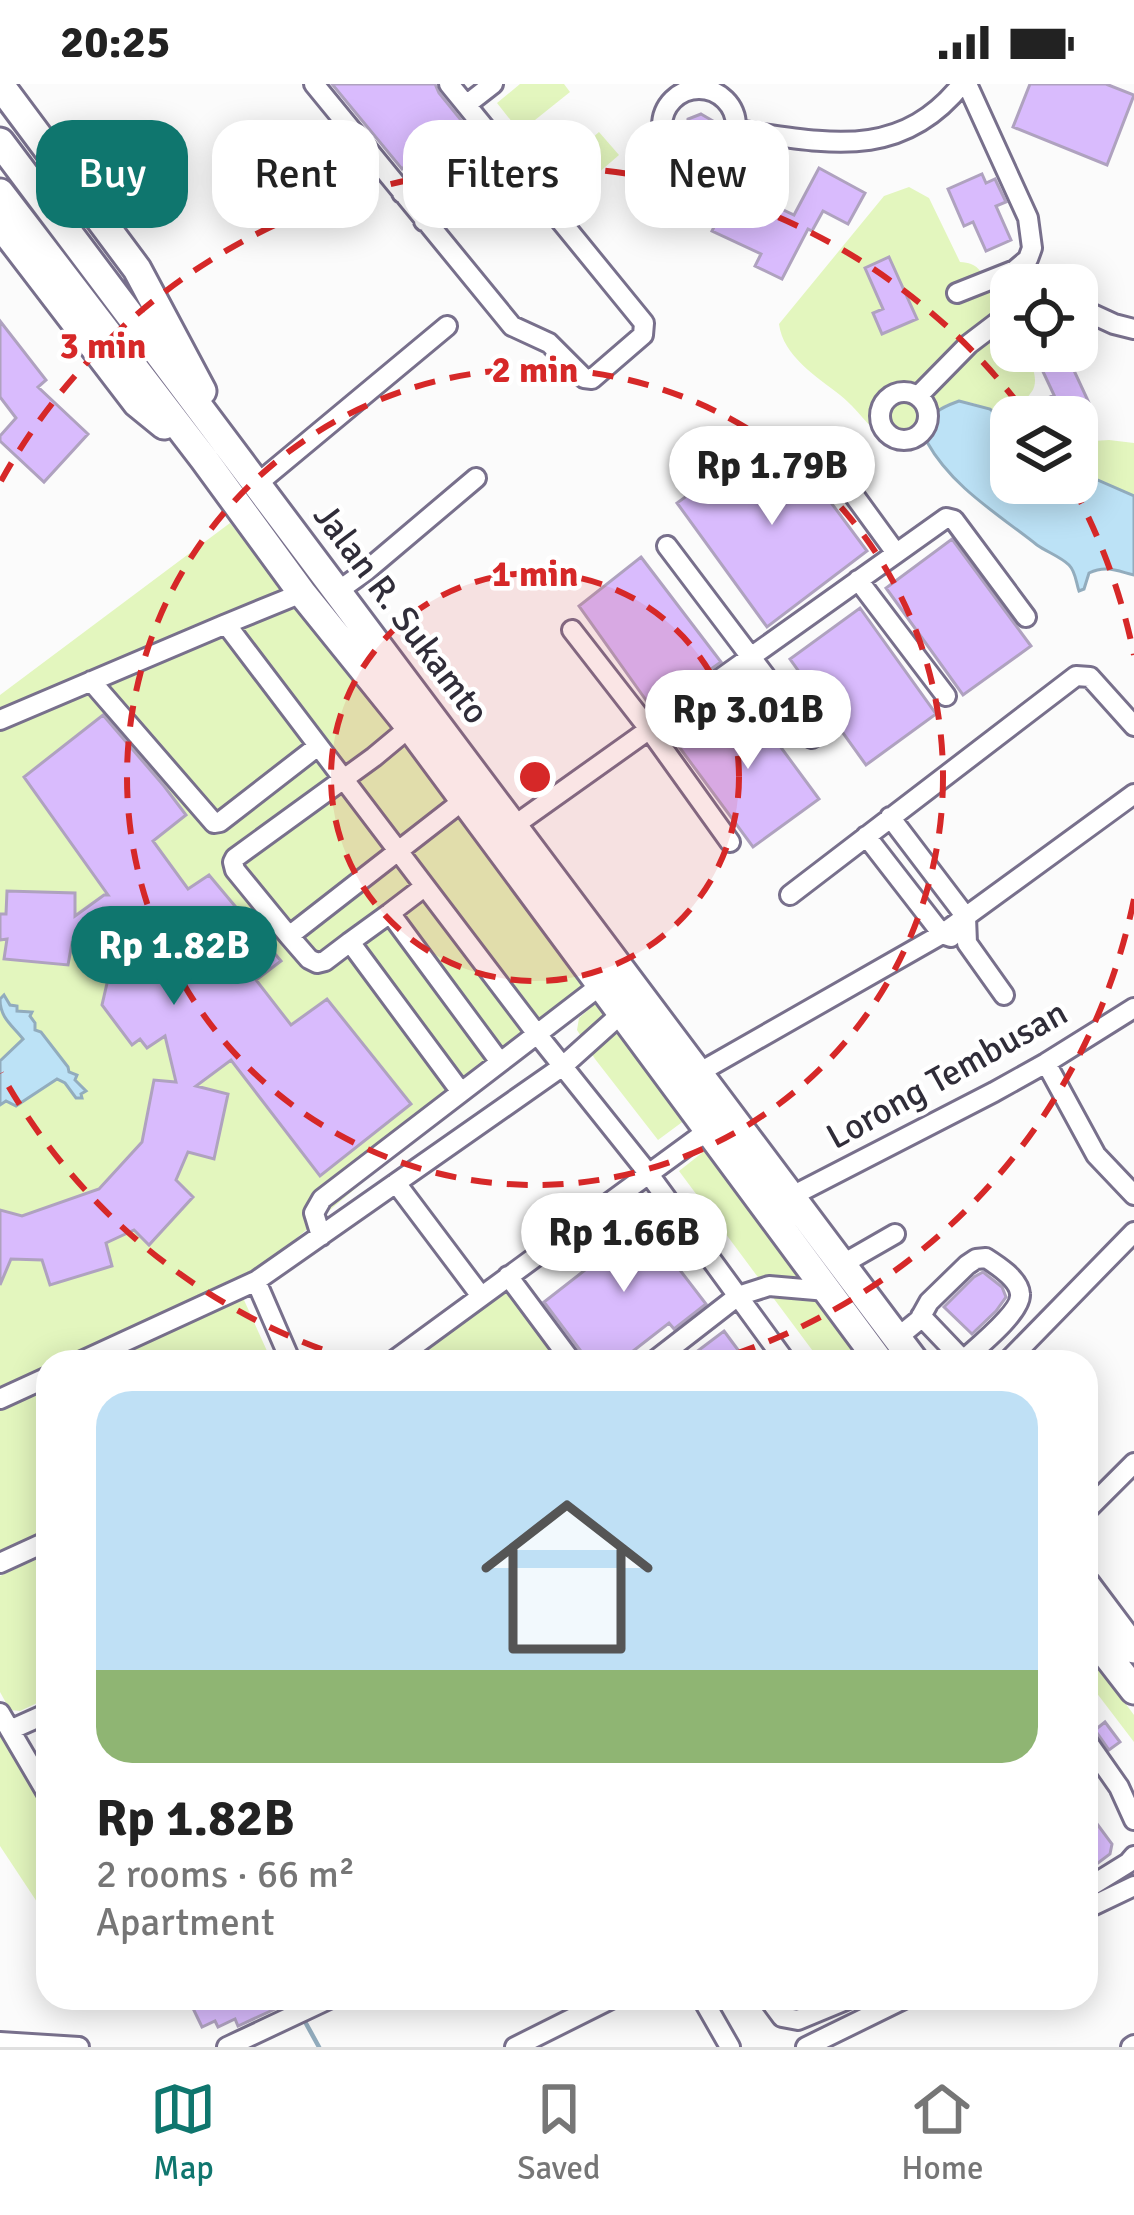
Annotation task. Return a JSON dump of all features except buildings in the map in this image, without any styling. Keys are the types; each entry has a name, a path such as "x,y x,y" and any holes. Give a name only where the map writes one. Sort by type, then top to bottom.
{"highway":[{"path":"0,85 137,269 188,362 215,450"},
{"name":"Jalan R. Sukamto","path":"0,142 215,450 302,593 465,799 871,1350"},
{"name":"Jalan R. Sukamto","path":"0,193 215,450 257,484 906,1350"},
{"path":"0,224 137,403 215,450"},
{"path":"1098,1601 1134,1649"},
{"path":"1098,1644 1134,1690"}],"street":[{"path":"314,84 403,195"},
{"path":"448,84 478,120"},
{"path":"466,105 493,84"},
{"path":"789,136 869,141 906,132 965,84 1028,218 1032,248 1015,270 957,292"},
{"path":"707,90 726,102 734,115 735,130 730,145 719,156 690,161 676,155 667,143 662,121 667,106 678,95 707,90"},
{"path":"431,228 512,326 549,343 584,378 592,380 643,335 644,323 566,228"},
{"path":"1098,317 1134,329"},
{"path":"257,484 447,326"},
{"path":"919,396 990,328"},
{"path":"812,439 896,553"},
{"path":"338,591 476,478"},
{"path":"515,825 943,519 952,519 1026,617"},
{"path":"667,546 812,738"},
{"path":"858,580 946,696"},
{"path":"0,719 302,593"},
{"path":"226,624 648,1173 777,1350"},
{"path":"572,630 730,842"},
{"path":"790,895 1079,675 1090,676 1134,726"},
{"path":"91,681 216,824 318,746"},
{"path":"410,727 232,862 289,936 317,963 424,887"},
{"path":"700,1072 942,934 1134,794"},
{"path":"289,936 465,799"},
{"path":"890,817 966,917 967,943 1004,995"},
{"path":"866,836 942,934 967,943"},
{"path":"389,913 500,1062"},
{"path":"350,942 460,1091"},
{"path":"321,1236 315,1220 317,1204 601,985"},
{"name":"Lorong Tembusan","path":"790,1197 1046,1063 1134,1008"},
{"path":"106,1350 256,1281 563,1066 622,1013"},
{"path":"1046,1063 1096,1155 1134,1195"},
{"path":"408,1350 710,1129"},
{"path":"396,1183 481,1296"},
{"path":"1018,1350 1134,1232"},
{"path":"842,1265 895,1234"},
{"path":"897,1338 976,1259 991,1260 1018,1285 1021,1296 1016,1309 973,1350"},
{"path":"508,1276 563,1350"},
{"path":"256,1281 286,1350"},
{"path":"668,1350 738,1296 769,1286 827,1291"},
{"path":"921,1316 952,1350"},
{"path":"0,1399 36,1382"},
{"path":"1098,1499 1134,1463"},
{"path":"0,1563 36,1546"},
{"path":"36,1716 5,1722 36,1775"},
{"path":"1098,1757 1134,1802"},
{"path":"1119,1786 1134,1820"},
{"path":"1098,1882 1134,1856"},
{"path":"1098,1903 1134,1886"},
{"path":"227,2047 306,2010"},
{"path":"515,2047 589,2010"},
{"path":"709,2010 730,2047"},
{"path":"777,2010 782,2017 798,2020 822,2010"},
{"path":"811,2046 882,2010"},
{"path":"0,2042 79,2047"}],"green space":[{"path":"520,84 564,84 570,92 535,120 510,120 497,103"},
{"path":"601,134 619,155 601,171"},
{"path":"909,187 929,198 960,262 978,269 990,286 990,372 1034,372 1035,380 1029,396 990,396 990,410 974,403 952,402 933,418 927,442 907,449 878,434 802,365 787,346 779,324 884,196"},
{"path":"1098,441 1134,443 1134,496 1098,480"},
{"path":"230,523 399,736 595,999 559,1017 267,1263 80,1350 36,1350 36,1370 0,1387 0,695"},
{"path":"597,1002 685,1120 658,1140 577,1030 579,1018"},
{"path":"707,1149 858,1350 812,1350 679,1171"},
{"path":"512,1285 561,1350 427,1350"},
{"path":"236,1298 244,1300 267,1350 121,1350"},
{"path":"36,1388 36,1536 0,1553 0,1405"},
{"path":"36,1560 36,1704 20,1711 10,1710 0,1692 0,1576"},
{"path":"1098,1666 1134,1715 1134,1742 1098,1695"},
{"path":"0,1725 36,1786 36,1900 0,1846"}],"water":[{"path":"959,401 990,409 990,504 1098,504 1098,480 1134,496 1134,575 1112,569 1095,571 1079,591 1069,565 992,511 937,458 927,442 942,408"},
{"path":"4,995 17,1011 32,1012 35,1030 69,1072 77,1075 75,1080 86,1091 82,1098 76,1098 57,1079 16,1106 6,1101 0,1105 0,1061 23,1039 2,1011"}],"waterway":[{"path":"303,2018 319,2047"}]}
